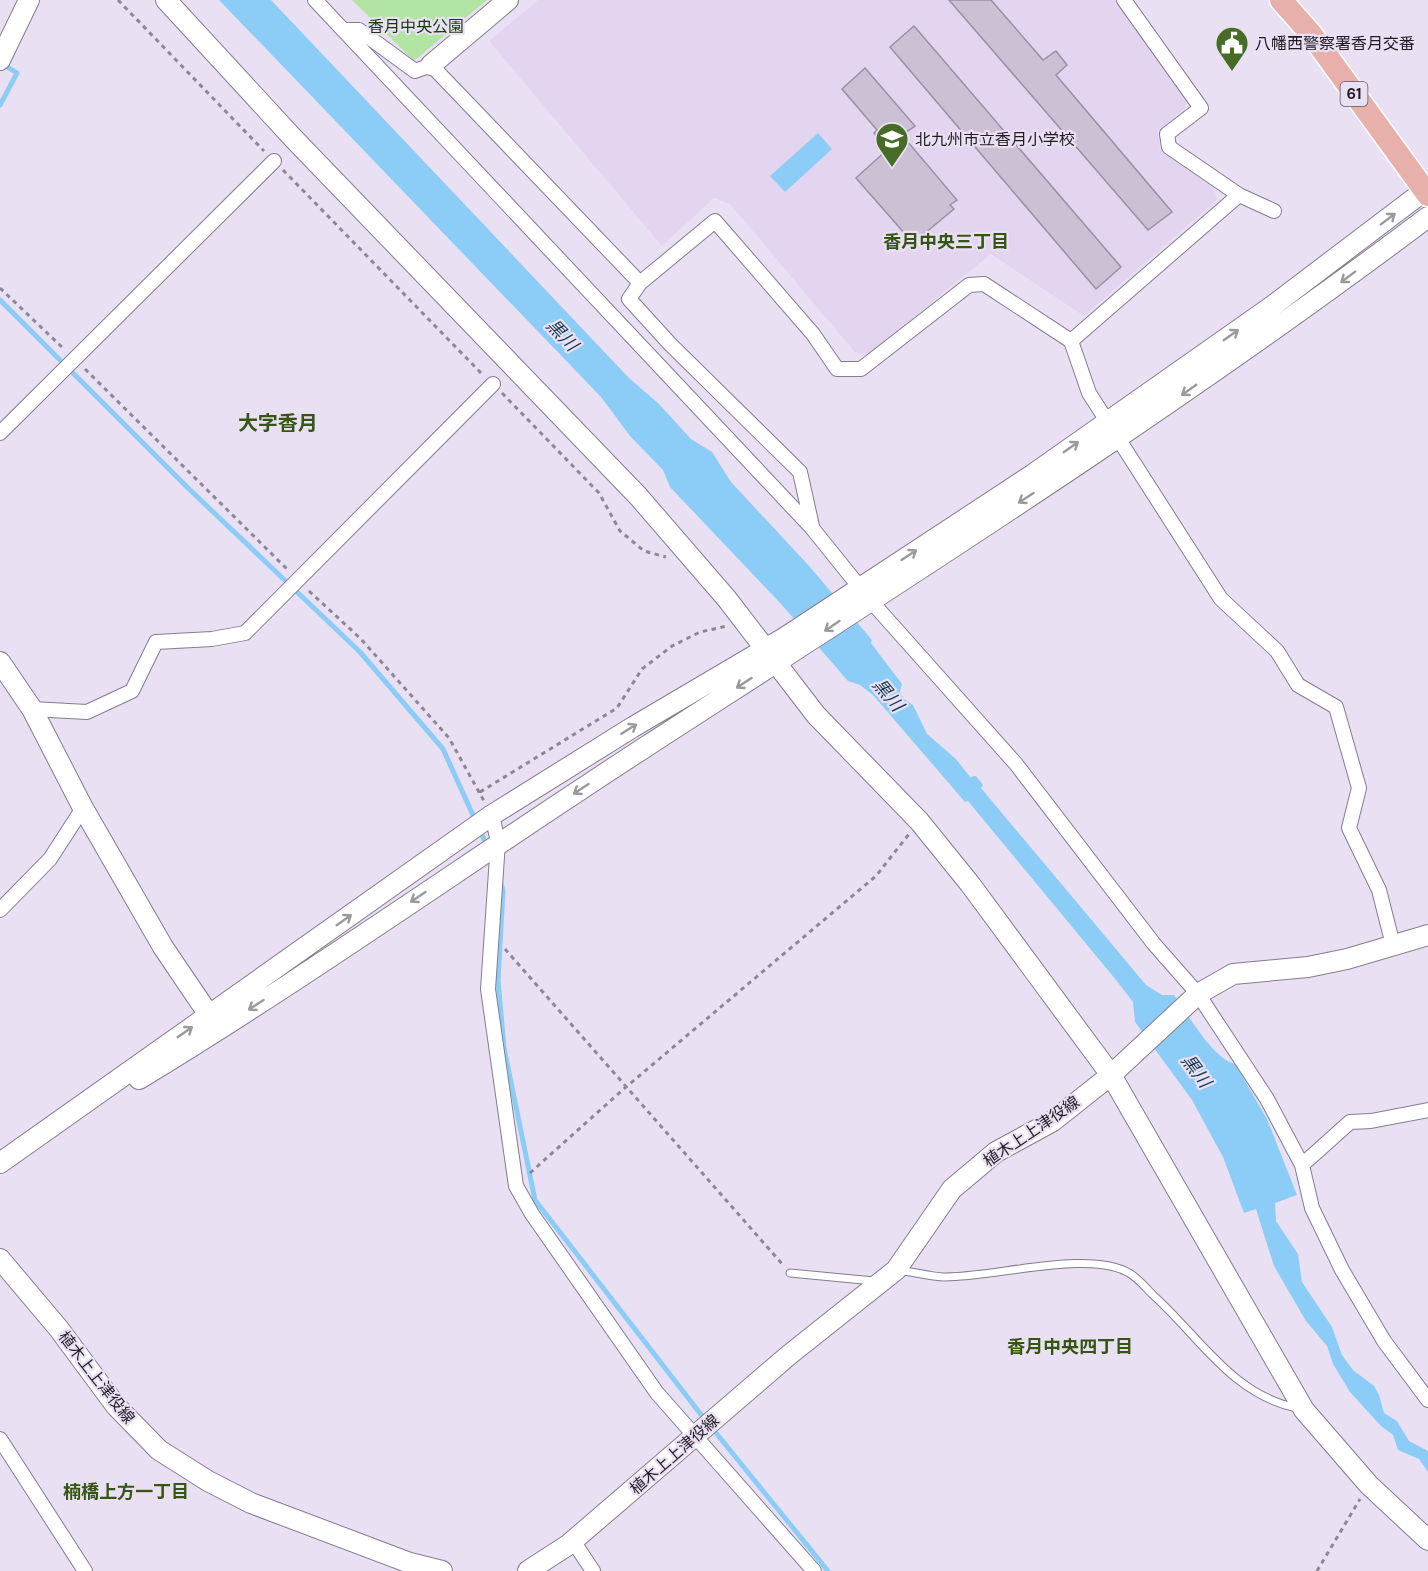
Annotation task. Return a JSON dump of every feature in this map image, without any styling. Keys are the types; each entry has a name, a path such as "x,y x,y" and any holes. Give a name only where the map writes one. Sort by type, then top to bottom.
{"main road":[{"name":"61","path":"1281,0 1311,34 1427,192"}],"street":[{"path":"0,60 29,0"},
{"path":"166,0 293,138 638,496 727,599 816,715 919,821 970,884 1111,1075 1304,1410 1369,1485 1428,1540"},
{"path":"315,0 812,528 865,594 1016,764 1154,944 1267,1099 1302,1165 1312,1208 1342,1270 1384,1341 1428,1400"},
{"path":"343,30 359,30 415,71 431,65 508,0"},
{"path":"1124,0 1201,108 1167,134 1169,147 1239,195 1274,211"},
{"path":"431,65 640,284"},
{"path":"0,434 274,161"},
{"path":"0,1163 492,815 789,645 865,594 1271,307 1427,192"},
{"path":"1071,341 1239,195"},
{"path":"865,594 1118,439 1264,338 1428,217"},
{"path":"812,528 800,472 670,345 629,299 640,284 715,221 813,334 837,369 861,369 969,285 984,285 1071,341 1089,393 1221,599 1277,651 1298,685 1336,707 1359,788 1349,828 1379,890 1393,945"},
{"path":"32,710 87,712 132,691 156,642 245,633 492,384"},
{"path":"0,1175 135,1081 273,994 770,656"},
{"path":"0,662 32,710 83,808 162,947 209,1015"},
{"path":"0,910 50,859 83,808"},
{"path":"492,815 498,842 488,989 516,1186 532,1214 657,1393 814,1571"},
{"name":"植木上上津役線","path":"528,1571 573,1541 695,1435 888,1275 952,1189 996,1152 1053,1120 1111,1075 1194,999 1233,974 1308,967 1347,960 1428,935"},
{"path":"1302,1165 1350,1122 1371,1121 1428,1110"},
{"name":"植木上上津役線","path":"0,1259 59,1329 116,1406 159,1450 208,1481 251,1503 410,1563 442,1571"},
{"path":"0,1439 85,1571"},
{"path":"573,1541 593,1571"}],"lane":[{"path":"790,1274 944,1277 1092,1263 1129,1272 1180,1319 1214,1361 1274,1404 1304,1410"}],"path":[{"path":"118,0 599,493 620,531 644,551 668,558"},
{"path":"0,288 361,639 449,738 492,815"},
{"path":"480,792 617,708 642,669 672,646 700,632 731,625 723,617"},
{"path":"516,1186 626,1087 876,876 919,821"},
{"path":"492,934 790,1274"},
{"path":"1317,1571 1369,1485"}],"shaded area":[{"name":"北九州市立香月小学校","path":"538,0 1115,0 1186,101 1185,108 1158,131 1160,149 1214,188 1217,200 1084,316 991,254 867,355 855,352 730,204 714,198 662,246 489,41"}],"green space":[{"name":"香月中央公園","path":"352,0 487,0 414,61"}],"water":[{"name":"黒川","path":"219,0 271,0 629,378 659,404 691,439 712,452 731,482 810,567 872,640 871,643 902,684 900,692 904,699 913,705 927,734 956,759 970,777 976,776 983,785 981,788 1146,985 1162,995 1174,995 1209,1045 1218,1054 1235,1064 1267,1119 1297,1195 1275,1203 1276,1221 1298,1254 1302,1282 1332,1327 1342,1355 1353,1370 1374,1386 1384,1413 1397,1421 1409,1441 1428,1451 1428,1472 1419,1459 1398,1450 1393,1435 1381,1426 1350,1392 1333,1364 1327,1346 1306,1321 1274,1266 1256,1209 1244,1213 1223,1157 1192,1100 1135,1022 1133,1002 1116,980 968,801 965,802 873,695 860,685 848,681 781,604 670,487 663,470 630,436 601,397"},
{"path":"818,133 832,149 785,192 770,176"}],"building":[{"path":"949,0 991,0 1043,60 1056,51 1067,65 1056,75 1172,212 1148,230"},
{"path":"914,26 1121,267 1096,289 890,47"},
{"path":"865,68 915,126 902,135 957,200 950,205 954,209 913,243 856,178 888,149 874,133 877,130 842,89"}],"waterway":[{"path":"0,105 17,73 1,63"},
{"path":"0,300 187,487 360,652 443,749 487,846"},
{"path":"500,880 503,891 498,980 504,1048 535,1200 706,1421"},
{"path":"712,1428 828,1571"}],"place":[{"name":"八幡西警察署香月交番","path":"1232,72"},
{"name":"北九州市立香月小学校","path":"892,168"}],"district":[{"name":"香月中央三丁目","path":"946,242"},
{"name":"大字香月","path":"278,423"},
{"name":"香月中央四丁目","path":"1070,1347"},
{"name":"楠橋上方一丁目","path":"126,1492"}]}
